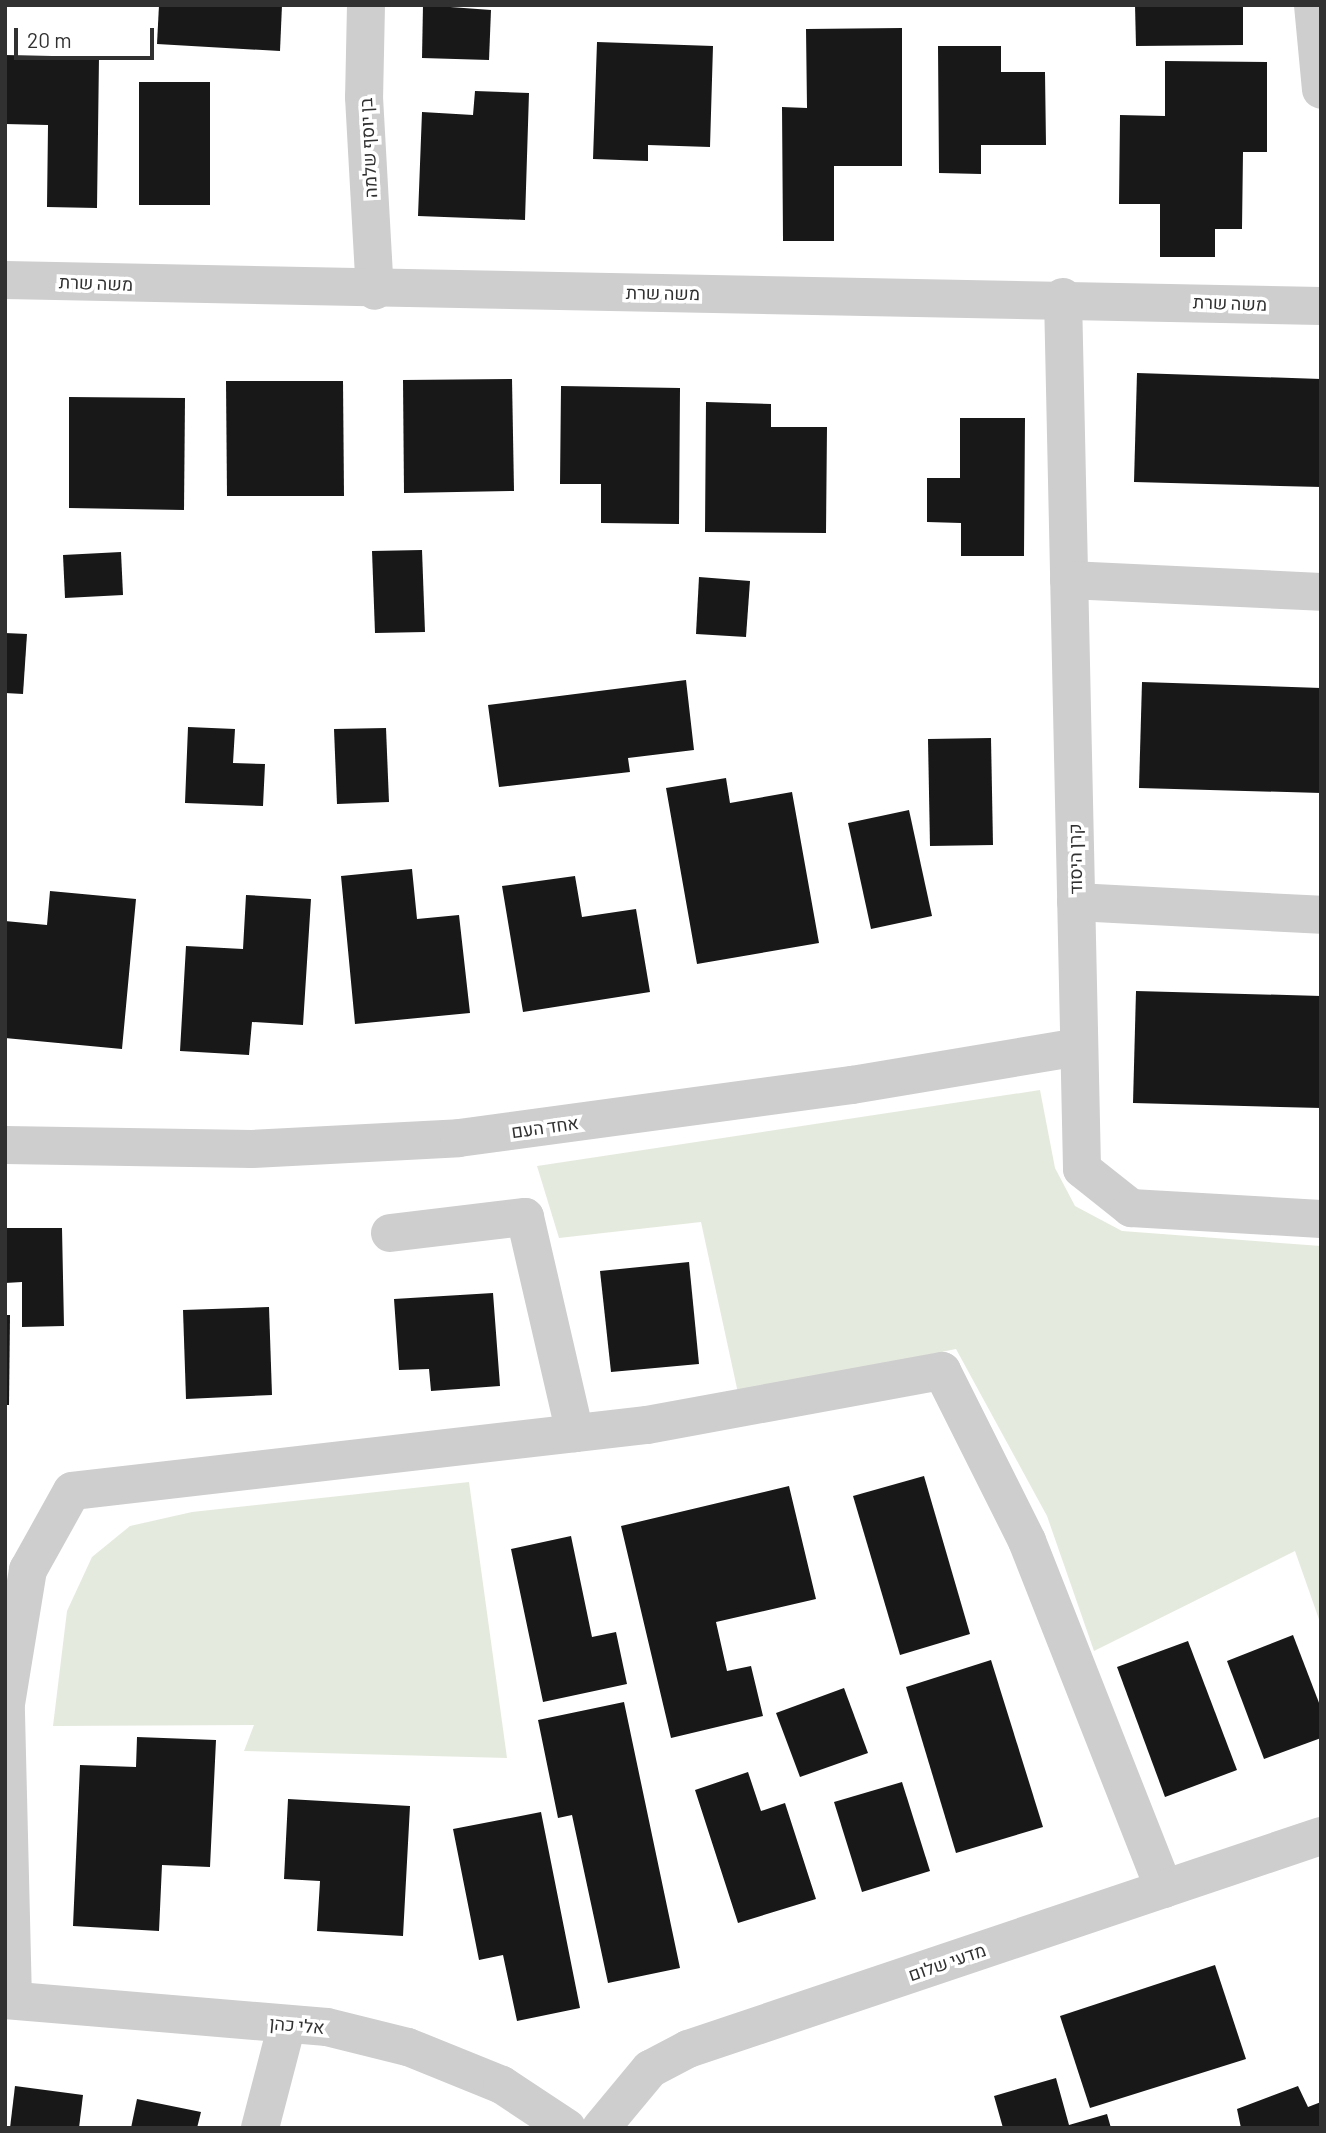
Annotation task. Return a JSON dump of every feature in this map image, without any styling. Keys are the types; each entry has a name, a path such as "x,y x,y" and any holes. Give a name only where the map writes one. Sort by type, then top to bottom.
{"street":[{"name":"בן יוסף שלמה","path":"366,5 364,97 376,291"},
{"path":"1312,5 1321,90"},
{"name":"משה שרת","path":"5,280 376,291 1063,297 1321,306"},
{"name":"קרן היסוד","path":"1063,297 1082,1169 1131,1208 1321,1219"},
{"path":"1069,580 1321,592"},
{"path":"1076,902 1321,915"},
{"name":"אחד העם","path":"5,1145 252,1149 459,1138 852,1085 1079,1046"},
{"path":"390,1233 525,1217 575,1433"},
{"path":"9,2000 6,1704 28,1570 72,1491 575,1433 942,1371 1027,1541 1164,1889"},
{"name":"מדעי שלום","path":"601,2128 650,2069 688,2049 1321,1836"},
{"name":"אלי כהן","path":"9,2000 287,2024 408,2047 502,2085 567,2128"},
{"path":"260,2128 287,2024"}],"shaded area":[{"path":"1040,1090 1055,1168 1075,1206 1122,1231 1321,1246 1321,1625 1295,1551 1094,1651 1047,1516 956,1349 738,1393 701,1222 559,1238 537,1166"},
{"path":"469,1482 507,1758 244,1751 254,1725 53,1726 67,1611 92,1557 130,1526 192,1512"}],"building":[{"path":"159,5 282,5 280,51 157,44"},
{"path":"423,5 491,10 489,60 422,58"},
{"path":"1135,5 1243,5 1243,45 1136,46"},
{"path":"902,28 902,166 834,166 834,241 783,241 782,107 807,108 806,29"},
{"path":"597,42 713,46 710,147 648,145 648,161 593,159"},
{"path":"938,46 1001,46 1001,72 1045,72 1046,145 981,145 981,174 939,173"},
{"path":"5,55 99,57 97,208 47,207 48,125 5,124"},
{"path":"1165,61 1267,62 1267,152 1243,152 1242,229 1215,229 1215,257 1160,257 1160,204 1119,204 1120,115 1165,116"},
{"path":"139,82 210,82 210,205 139,205"},
{"path":"475,91 529,93 525,220 418,216 422,112 473,115"},
{"path":"1137,373 1321,379 1321,487 1134,482"},
{"path":"512,379 514,491 404,493 403,380"},
{"path":"226,381 343,381 344,496 227,496"},
{"path":"561,386 680,388 679,524 601,523 601,484 560,484"},
{"path":"69,397 185,398 184,510 69,508"},
{"path":"706,402 771,404 771,427 827,427 826,533 705,532"},
{"path":"960,418 1025,418 1024,556 961,556 961,523 927,522 927,478 960,478"},
{"path":"422,550 425,632 375,633 372,551"},
{"path":"121,552 123,595 65,598 63,555"},
{"path":"699,577 750,581 746,637 696,634"},
{"path":"5,633 27,634 23,694 5,693"},
{"path":"686,680 694,750 628,758 630,772 499,787 488,705"},
{"path":"1142,682 1321,688 1321,793 1139,788"},
{"path":"188,727 235,729 233,763 265,764 263,806 185,803"},
{"path":"386,728 389,802 337,804 334,729"},
{"path":"991,738 993,845 930,846 928,739"},
{"path":"726,778 730,803 792,792 819,943 697,964 666,788"},
{"path":"909,810 932,916 871,929 848,823"},
{"path":"412,869 417,919 459,915 470,1013 355,1024 341,876"},
{"path":"575,876 582,917 636,909 650,992 523,1012 502,886"},
{"path":"50,891 136,899 122,1049 5,1038 5,921 47,925"},
{"path":"246,895 311,899 303,1025 252,1022 249,1055 180,1051 186,946 243,949"},
{"path":"1136,991 1321,996 1321,1108 1133,1103"},
{"path":"5,1228 62,1228 64,1326 22,1327 22,1282 5,1283"},
{"path":"689,1262 699,1364 611,1372 600,1271"},
{"path":"493,1293 500,1386 431,1391 429,1369 399,1370 394,1299"},
{"path":"269,1307 272,1395 186,1399 183,1310"},
{"path":"5,1315 10,1315 9,1405 5,1405"},
{"path":"924,1476 970,1634 900,1655 853,1496"},
{"path":"789,1486 816,1599 716,1622 727,1671 751,1666 763,1716 671,1738 621,1526"},
{"path":"571,1536 592,1637 616,1632 627,1684 543,1702 511,1549"},
{"path":"1293,1635 1321,1708 1321,1738 1264,1759 1227,1661"},
{"path":"1188,1641 1237,1770 1165,1797 1117,1667"},
{"path":"991,1660 1043,1827 956,1853 906,1687"},
{"path":"844,1688 868,1753 800,1777 776,1713"},
{"path":"624,1702 680,1968 608,1983 572,1815 558,1818 538,1720"},
{"path":"137,1737 216,1740 210,1867 162,1865 159,1931 73,1926 80,1765 136,1767"},
{"path":"748,1772 761,1811 785,1803 816,1899 738,1923 695,1790"},
{"path":"902,1782 930,1871 862,1892 834,1802"},
{"path":"288,1799 410,1806 403,1936 317,1931 320,1881 284,1879"},
{"path":"541,1812 580,2008 517,2021 503,1955 479,1960 453,1829"},
{"path":"1215,1965 1246,2059 1090,2108 1060,2016"},
{"path":"1056,2078 1069,2125 1107,2114 1111,2128 1003,2128 994,2096"},
{"path":"15,2086 83,2095 79,2128 10,2128"},
{"path":"1298,2086 1308,2107 1321,2102 1321,2128 1241,2128 1237,2109"},
{"path":"137,2099 201,2112 197,2128 131,2128"}]}
